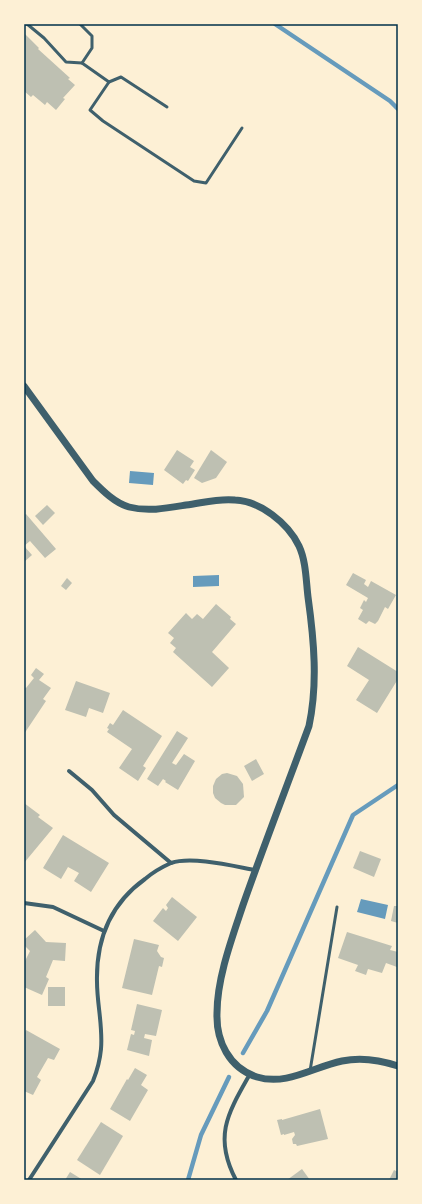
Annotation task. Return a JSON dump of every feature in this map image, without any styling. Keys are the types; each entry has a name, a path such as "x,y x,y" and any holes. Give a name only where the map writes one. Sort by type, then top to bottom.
{"street":[{"path":"24,386 93,480 102,490 119,503 128,507 146,510 228,499 244,501 264,509 275,517 294,538 299,547 304,562 311,620 315,674 312,709 308,726 232,937 223,973 217,1013 220,1036 226,1052 234,1063 250,1074 264,1079 281,1080 341,1061 357,1059 381,1061 398,1066"},
{"path":"69,771 92,790 114,815 171,863"},
{"path":"29,1180 93,1081 99,1065 102,1038 96,981 98,960 104,931 115,908 125,895 152,874 171,863 190,861 215,862 255,870"},
{"path":"24,903 52,907 104,931"},
{"path":"236,1180 230,1169 225,1152 224,1133 229,1112 250,1074"}],"lane":[{"path":"27,24 44,38 66,62 82,63 109,82"},
{"path":"80,24 92,36 92,48 82,63"},
{"path":"166,107 122,77 109,82 90,110 103,121 194,181 206,183 242,128"},
{"path":"310,1072 337,907"}],"water":[{"path":"130,471 154,473 153,485 129,483"},
{"path":"219,575 219,586 193,587 193,576"},
{"path":"361,899 388,905 385,919 357,912"}],"building":[{"path":"24,33 39,48 38,49 70,78 68,79 75,85 63,98 65,99 56,110 47,102 45,105 33,95 31,97 24,91"},
{"path":"177,450 194,461 190,467 195,470 188,481 186,480 183,484 164,470"},
{"path":"211,450 227,462 216,478 202,483 194,478"},
{"path":"47,505 55,513 43,525 35,516"},
{"path":"26,514 56,549 45,558 30,541 24,546 24,515"},
{"path":"24,546 32,555 24,562"},
{"path":"353,573 366,580 364,584 368,587 371,581 396,595 388,609 385,607 375,624 369,621 366,624 358,619 363,610 360,608 364,600 366,602 368,598 346,585"},
{"path":"67,578 72,583 66,590 61,586"},
{"path":"216,604 231,617 230,619 236,624 212,652 229,668 212,687 173,652 176,648 170,643 174,638 168,633 186,613 192,619 197,614 203,619"},
{"path":"358,647 398,672 398,679 377,713 356,700 369,680 347,666"},
{"path":"36,668 44,674 39,680 51,688 43,699 46,701 24,734 24,687 26,688 34,678 31,675"},
{"path":"76,681 110,693 103,713 89,708 86,717 65,710"},
{"path":"123,710 162,736 143,766 146,768 138,781 119,768 132,749 107,732 109,729 107,728 110,723 113,725"},
{"path":"177,731 188,738 172,763 176,765 184,754 195,761 178,790 165,782 166,781 163,779 158,786 147,779"},
{"path":"256,759 264,774 252,781 244,766"},
{"path":"227,773 237,776 243,784 244,797 236,805 225,805 221,803 215,798 213,793 213,786 216,779 222,774"},
{"path":"24,803 40,815 38,817 53,828 24,863"},
{"path":"63,835 109,863 91,892 74,881 79,873 68,867 61,879 43,868"},
{"path":"360,851 381,859 374,877 353,868"},
{"path":"172,897 197,917 178,941 153,921 163,908 166,911 168,908 166,905"},
{"path":"394,906 398,906 398,923 391,921"},
{"path":"35,930 46,942 66,943 65,961 53,960 46,977 49,979 42,995 24,987 24,963 30,951 24,945 24,940"},
{"path":"347,932 392,946 390,950 398,952 397,967 386,963 382,973 368,969 366,975 355,971 358,965 338,958"},
{"path":"134,939 159,945 157,951 161,957 164,958 162,967 159,966 152,995 122,988"},
{"path":"48,987 65,987 65,1006 48,1006"},
{"path":"137,1004 162,1010 156,1036 145,1034 144,1038 152,1040 149,1056 127,1050 131,1034 134,1035 135,1031 131,1030"},
{"path":"26,1030 60,1049 54,1060 48,1058 37,1077 41,1080 33,1095 24,1091 24,1034"},
{"path":"135,1068 147,1075 141,1085 148,1090 130,1121 110,1109"},
{"path":"320,1109 328,1139 297,1146 296,1144 293,1144 292,1139 295,1135 294,1132 281,1135 277,1120 282,1120"},
{"path":"101,1122 123,1136 100,1175 77,1160"},
{"path":"302,1169 310,1180 287,1180"},
{"path":"394,1170 398,1172 398,1180 389,1180"},
{"path":"70,1172 83,1180 65,1180"}],"waterway":[{"path":"275,24 390,101 398,109"},
{"path":"243,1053 267,1011 353,815 398,785"},
{"path":"188,1180 201,1135 229,1077"}]}
